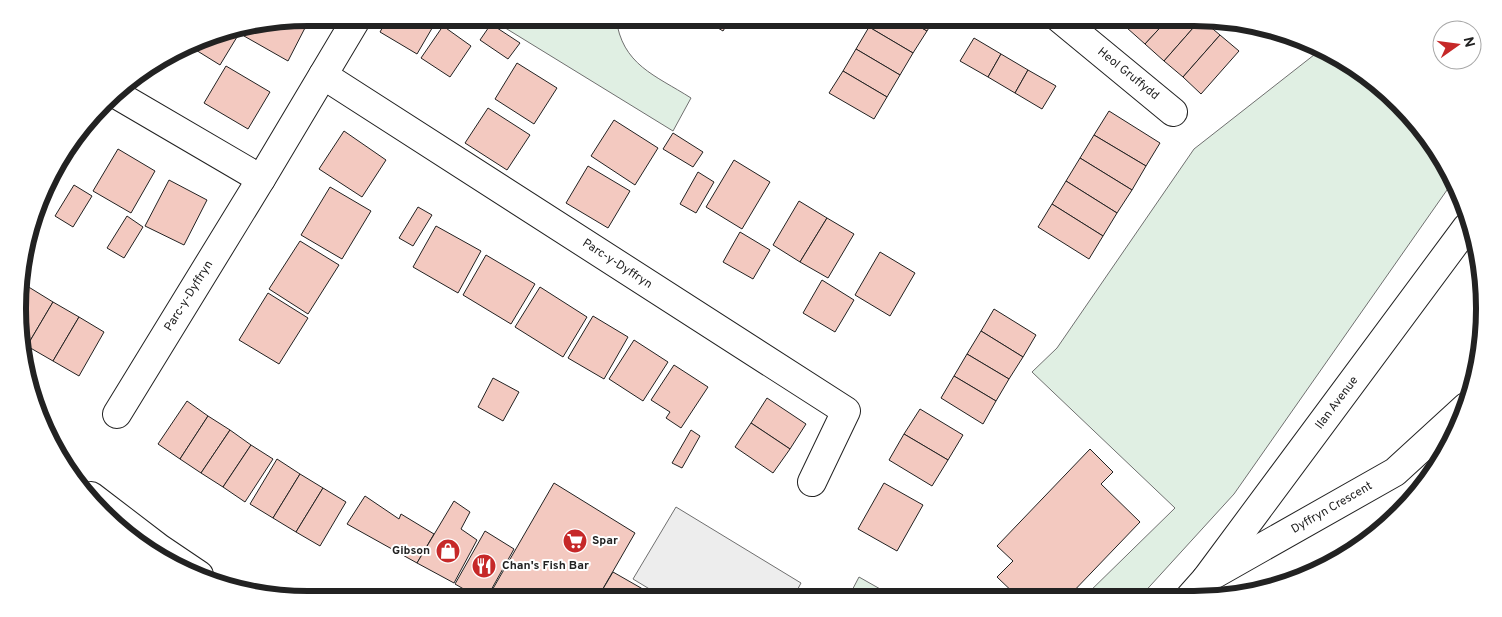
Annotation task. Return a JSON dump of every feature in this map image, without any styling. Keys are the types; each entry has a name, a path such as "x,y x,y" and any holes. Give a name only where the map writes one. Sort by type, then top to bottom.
{"street":[{"name":"Parc-y-Dyffryn","path":"117,414 352,26"},
{"name":"Heol Gruffydd","path":"1069,26 1173,112"},
{"name":"Parc-y-Dyffryn","path":"322,75 846,411 812,482"},
{"path":"121,97 261,179"},
{"name":"Ilan Avenue","path":"1198,588 1465,230"},
{"name":"Dyffryn Crescent","path":"1198,588 1395,472 1453,420"},
{"path":"116,516 156,545"}],"green space":[{"path":"502,26 618,26 625,47 642,67 691,98 673,131"},
{"path":"1315,54 1335,64 1380,96 1406,122 1438,167 1449,188 1234,494 1145,591 1090,591 1175,508 1032,372 1057,348 1194,149"},
{"path":"859,577 884,591 852,591"}],"shaded area":[{"path":"676,507 801,583 797,591 653,591 633,579"}],"building":[{"path":"306,26 288,61 244,36 245,34 253,32"},
{"path":"383,26 433,26 417,54 380,32"},
{"path":"443,26 471,46 450,77 421,58"},
{"path":"490,26 494,26 520,43 508,59 480,40"},
{"path":"715,26 726,26 723,31"},
{"path":"919,26 927,31 913,53 869,27"},
{"path":"919,26 930,26 927,31"},
{"path":"1129,26 1162,26 1145,44 1127,28"},
{"path":"1162,26 1195,26 1164,61 1145,44"},
{"path":"1195,26 1210,27 1220,35 1183,77 1164,61"},
{"path":"869,27 913,53 900,75 856,49"},
{"path":"238,35 220,65 196,50"},
{"path":"1220,35 1239,51 1201,94 1183,77"},
{"path":"974,38 1001,54 988,77 960,61"},
{"path":"856,49 900,75 887,97 843,71"},
{"path":"1001,54 1028,70 1015,93 988,77"},
{"path":"517,63 557,88 534,124 495,99"},
{"path":"226,66 270,92 248,129 204,103"},
{"path":"1028,70 1056,86 1042,109 1015,93"},
{"path":"843,71 887,97 874,119 829,93"},
{"path":"488,108 530,135 507,170 465,143"},
{"path":"1109,111 1160,143 1146,166 1094,135"},
{"path":"614,120 658,148 635,185 591,156"},
{"path":"344,131 386,160 362,197 319,169"},
{"path":"673,133 703,152 693,167 663,149"},
{"path":"1094,135 1146,166 1132,190 1080,158"},
{"path":"118,149 155,171 131,213 93,191"},
{"path":"1080,158 1132,190 1117,213 1066,181"},
{"path":"734,160 770,182 742,229 706,207"},
{"path":"588,166 630,191 608,228 566,203"},
{"path":"698,172 714,182 696,213 680,204"},
{"path":"169,180 207,200 184,245 145,226"},
{"path":"1066,181 1117,213 1103,236 1052,204"},
{"path":"74,185 92,196 73,227 55,216"},
{"path":"330,187 371,211 342,259 301,235"},
{"path":"799,201 827,218 800,262 773,245"},
{"path":"1052,204 1103,236 1089,259 1038,227"},
{"path":"418,207 432,215 413,246 399,238"},
{"path":"127,216 143,227 124,258 107,248"},
{"path":"827,218 854,234 828,278 800,262"},
{"path":"436,226 481,251 458,293 413,267"},
{"path":"740,232 770,250 753,279 723,262"},
{"path":"300,241 339,265 308,314 269,289"},
{"path":"880,252 915,273 890,316 855,295"},
{"path":"486,255 535,284 511,324 463,295"},
{"path":"822,280 854,300 835,332 803,313"},
{"path":"27,286 53,302 29,343 26,308"},
{"path":"540,287 587,317 563,357 515,327"},
{"path":"268,293 308,318 279,364 239,340"},
{"path":"53,302 79,317 53,361 29,347 29,343"},
{"path":"994,309 1036,335 1023,357 981,331"},
{"path":"593,316 628,337 604,379 568,358"},
{"path":"79,317 104,332 79,376 53,361"},
{"path":"981,331 1023,357 1009,379 967,354"},
{"path":"634,340 668,362 643,401 609,379"},
{"path":"967,354 1009,379 996,401 954,376"},
{"path":"674,365 708,387 681,428 666,418 670,412 651,400"},
{"path":"954,376 996,401 983,424 941,398"},
{"path":"493,378 519,392 503,421 478,407"},
{"path":"767,398 806,424 790,449 751,423"},
{"path":"187,401 208,416 180,459 158,444"},
{"path":"920,409 963,435 948,460 904,434"},
{"path":"208,416 230,430 201,473 180,459"},
{"path":"751,423 790,449 773,473 735,447"},
{"path":"230,430 251,445 223,487 201,473"},
{"path":"691,430 700,436 682,468 672,463"},
{"path":"904,434 948,460 932,486 889,460"},
{"path":"251,445 273,459 245,502 223,487"},
{"path":"1090,449 1113,472 1101,484 1140,522 1074,591 1012,591 997,577 1013,561 997,546"},
{"path":"277,459 300,474 273,518 250,504"},
{"path":"300,474 323,488 296,532 273,518"},
{"name":"Spar","path":"554,483 635,533 602,591 492,591"},
{"path":"884,483 923,505 897,551 858,529"},
{"path":"323,488 346,502 320,546 296,532"},
{"path":"365,496 399,519 401,514 434,534 417,563 347,524"},
{"name":"Gibson","path":"454,501 470,512 461,529 477,540 454,583 417,563"},
{"name":"Chan's Fish Bar","path":"485,531 514,549 490,591 467,591 455,584"},
{"path":"613,572 641,588 639,591 602,591"}],"place":[{"name":"Spar","path":"575,541"},
{"name":"Gibson","path":"448,551"},
{"name":"Chan's Fish Bar","path":"484,566"}]}
